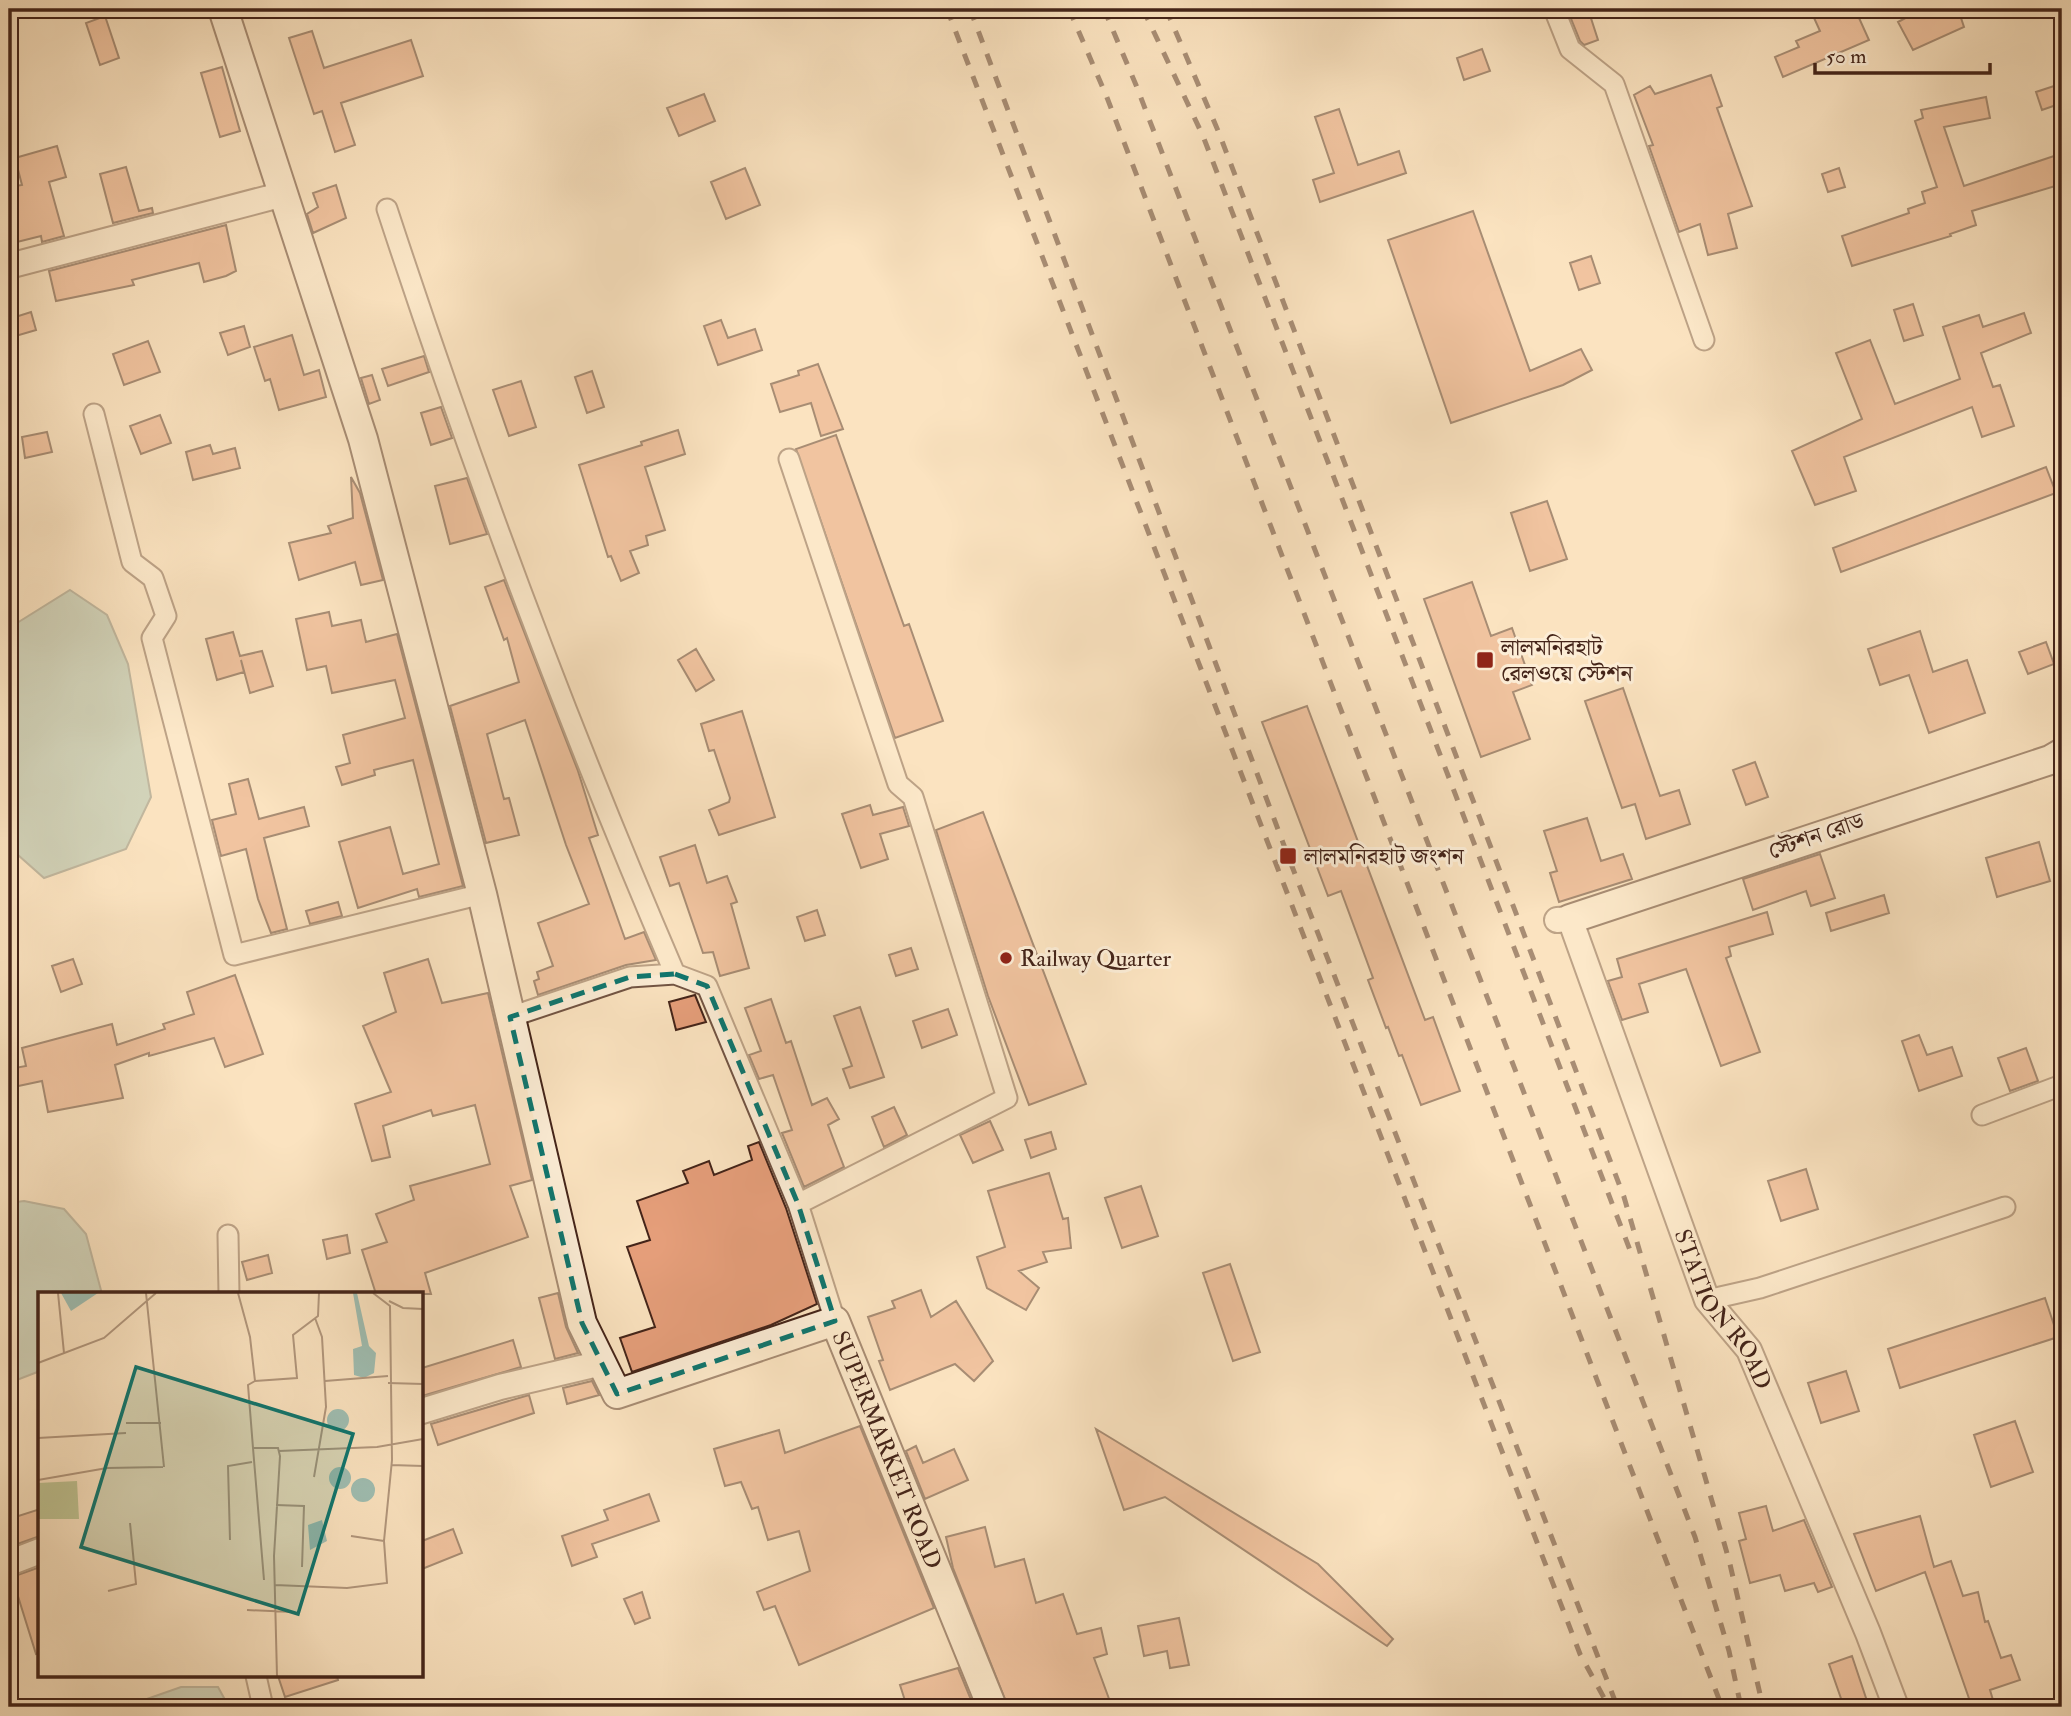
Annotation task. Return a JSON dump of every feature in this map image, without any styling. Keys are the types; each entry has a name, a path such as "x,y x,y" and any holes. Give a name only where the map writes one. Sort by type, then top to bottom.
{"main road":[{"path":"223,9 362,439 482,894 582,1323 602,1363"},
{"name":"স্টেশন রোড","path":"1564,920 2050,761 2062,753"},
{"name":"SUPERMARKET ROAD","path":"602,1363 617,1394 835,1321 992,1707"}],"street":[{"path":"1554,9 1570,49 1614,84 1704,340"},
{"path":"9,266 284,194"},
{"path":"387,209 474,466 545,656 611,824 675,974"},
{"path":"94,414 132,562 153,578 166,616 152,638 234,955 482,894"},
{"path":"789,459 898,784 912,797 1007,1098 798,1204"},
{"name":"STATION ROAD","path":"1564,920 1707,1300 1749,1350 1868,1633 1896,1707"},
{"path":"510,1017 630,978 675,974 707,986 798,1204 835,1321"},
{"path":"1982,1115 2062,1085"},
{"path":"1707,1300 1760,1288 2005,1207"},
{"path":"228,1235 229,1292"},
{"path":"424,1410 500,1387 602,1363"},
{"path":"9,1563 38,1552"},
{"path":"256,1678 263,1707"}],"highlighted area":[{"path":"675,974 707,986 798,1204 835,1321 617,1394 582,1323 510,1017 630,977"}],"shaded area":[{"path":"70,590 107,615 128,664 151,797 126,849 44,878 9,847 9,628"},
{"path":"24,1201 64,1209 86,1234 101,1292 38,1292 38,1372 9,1383 9,1203"},
{"path":"181,1687 218,1687 229,1707 124,1707"}],"building":[{"path":"1567,9 1588,9 1598,40 1584,45 1580,41"},
{"path":"1810,9 1855,9 1869,40 1783,77 1775,57 1799,47 1796,41 1820,31"},
{"path":"1922,9 1958,9 1964,27 1913,50 1898,22"},
{"path":"105,16 119,58 100,65 86,23"},
{"path":"312,31 324,68 411,40 423,76 341,103 355,145 335,152 322,111 314,114 289,38"},
{"path":"1482,49 1490,71 1464,80 1457,58"},
{"path":"222,67 240,131 220,137 201,73"},
{"path":"1711,75 1722,106 1717,108 1752,206 1728,214 1737,248 1708,255 1700,224 1679,232 1649,146 1653,145 1634,95 1650,86 1655,94"},
{"path":"2057,85 2062,103 2042,110 2036,92"},
{"path":"704,94 715,121 679,136 667,108"},
{"path":"1986,97 1990,118 1944,127 1964,186 2054,156 2057,164 2062,163 2062,184 1972,211 1976,225 1950,234 1951,236 1852,266 1842,236 1909,213 1908,209 1925,203 1922,192 1937,187 1915,121 1923,118 1921,110"},
{"path":"1339,109 1358,165 1399,151 1406,173 1320,202 1313,180 1334,173 1315,117"},
{"path":"57,146 66,177 49,182 64,236 42,242 41,236 9,244 9,187 22,185 15,158"},
{"path":"126,167 139,211 152,208 153,213 113,223 100,174"},
{"path":"745,168 760,205 726,219 711,182"},
{"path":"1839,168 1845,187 1828,192 1822,174"},
{"path":"336,185 346,218 313,233 307,214 318,207 313,193"},
{"path":"1473,211 1530,371 1581,349 1592,370 1563,385 1451,423 1388,240"},
{"path":"226,225 236,271 226,276 204,282 199,263 132,280 134,285 56,301 49,271"},
{"path":"1591,256 1600,283 1579,290 1570,263"},
{"path":"1913,304 1923,335 1904,341 1894,310"},
{"path":"31,312 36,330 9,338 9,319"},
{"path":"2024,313 2031,333 1981,353 1993,387 2000,385 2014,426 1982,437 1972,407 1844,457 1856,491 1815,505 1792,451 1862,419 1836,353 1870,340 1895,404 1960,379 1943,327 1979,315 1983,327"},
{"path":"721,320 728,338 755,329 762,350 718,365 704,326"},
{"path":"244,326 250,347 228,355 220,333"},
{"path":"292,335 304,375 319,370 326,397 279,410 270,379 265,381 254,347"},
{"path":"148,341 160,372 124,385 113,354"},
{"path":"424,356 429,372 388,386 382,369"},
{"path":"818,364 843,429 821,436 811,403 780,412 771,384 799,375 798,371"},
{"path":"592,371 604,407 587,413 575,377"},
{"path":"372,375 380,400 369,404 361,378"},
{"path":"521,381 536,427 509,436 493,390"},
{"path":"441,407 452,438 431,445 421,413"},
{"path":"160,415 171,443 141,454 130,426"},
{"path":"678,430 685,454 645,467 665,530 646,536 648,545 630,551 639,573 621,581 611,556 608,557 579,465 642,445 641,442"},
{"path":"47,432 52,452 25,458 22,437"},
{"path":"836,435 904,626 909,624 943,721 895,738 796,449"},
{"path":"210,445 213,454 235,448 240,468 193,480 186,452"},
{"path":"2046,467 2056,493 1841,572 1833,548"},
{"path":"351,477 360,493 383,580 361,585 355,562 299,580 289,543 331,533 328,526 353,518"},
{"path":"467,478 487,534 450,544 435,486"},
{"path":"1547,501 1567,559 1530,571 1511,513"},
{"path":"504,580 578,771 598,835 589,838 625,939 644,932 656,960 626,965 538,995 534,981 539,979 537,972 553,966 538,923 589,904 566,845 525,720 487,734 504,799 509,798 519,835 486,843 450,706 519,682 507,638 504,640 485,587"},
{"name":"লালমনিরহাট রেলওয়ে স্টেশন","path":"1472,582 1491,636 1512,628 1532,685 1513,692 1530,739 1481,757 1424,599"},
{"path":"329,612 332,626 361,620 366,642 397,634 463,886 419,897 417,889 358,908 339,842 390,827 403,874 439,864 413,760 374,770 375,775 342,785 336,767 350,763 343,735 405,718 395,680 332,693 326,666 307,670 296,619"},
{"path":"1920,631 1933,672 1967,660 1985,713 1929,733 1909,675 1880,685 1868,649"},
{"path":"233,632 240,656 262,651 273,686 250,693 241,660 244,672 217,680 206,639"},
{"path":"2046,642 2054,664 2028,674 2019,652"},
{"path":"696,649 714,680 696,691 678,660"},
{"path":"1623,688 1660,796 1679,790 1690,824 1646,839 1635,804 1622,808 1585,701"},
{"path":"1307,706 1425,1020 1433,1017 1460,1091 1421,1105 1402,1055 1399,1056 1388,1027 1386,1028 1368,980 1373,978 1341,891 1328,896 1262,722"},
{"path":"742,711 775,817 719,835 709,810 729,802 730,798 714,750 709,751 701,724"},
{"path":"1755,762 1768,797 1746,805 1733,770"},
{"path":"248,779 259,819 304,807 309,826 264,838 287,929 271,933 258,899 246,849 221,856 212,820 236,814 229,784"},
{"path":"870,805 873,815 903,807 909,826 880,834 888,859 861,868 842,814"},
{"name":"Railway Quarter","path":"983,812 1086,1084 1029,1105 988,996 936,830"},
{"path":"1587,818 1601,861 1623,854 1632,879 1559,902 1550,873 1557,871 1544,831"},
{"path":"2039,842 2050,881 1997,897 1986,858"},
{"path":"695,845 707,883 727,876 737,902 731,904 749,968 720,976 713,952 703,953 679,883 670,886 660,857"},
{"path":"1820,854 1835,898 1811,906 1806,891 1753,910 1743,879"},
{"path":"1884,895 1889,913 1831,931 1826,913"},
{"path":"338,902 342,916 310,924 306,911"},
{"path":"817,910 825,935 805,941 797,917"},
{"path":"1767,912 1773,934 1729,947 1731,956 1726,958 1760,1052 1721,1066 1686,969 1639,984 1648,1012 1622,1020 1608,981 1622,977 1617,959"},
{"path":"911,948 918,969 896,976 889,955"},
{"path":"73,959 82,984 61,992 52,966"},
{"path":"428,959 442,1003 488,993 532,1180 510,1186 528,1237 425,1273 431,1294 375,1292 362,1250 387,1242 376,1214 414,1200 410,1186 490,1164 475,1105 433,1116 431,1110 383,1126 390,1157 372,1161 355,1104 391,1092 363,1026 396,1012 384,973"},
{"path":"235,975 263,1054 225,1067 214,1038 149,1056 149,1053 115,1065 123,1098 48,1112 42,1081 9,1088 9,1069 26,1066 22,1048 112,1024 117,1045 165,1029 163,1024 194,1014 187,992"},
{"path":"695,995 706,1022 676,1030 669,1002"},
{"path":"771,999 786,1043 791,1041 812,1105 827,1098 839,1119 828,1125 844,1167 804,1187 782,1133 792,1130 773,1075 759,1079 749,1055 761,1051 745,1008"},
{"path":"860,1007 884,1077 850,1088 843,1069 852,1066 834,1016"},
{"path":"948,1009 957,1035 922,1048 913,1021"},
{"path":"1919,1035 1927,1055 1952,1047 1962,1076 1919,1091 1902,1041"},
{"path":"2026,1048 2038,1081 2010,1091 1998,1058"},
{"path":"894,1107 907,1135 884,1147 872,1117"},
{"path":"990,1121 1003,1150 973,1163 960,1135"},
{"path":"1051,1132 1056,1149 1031,1158 1025,1140"},
{"path":"759,1142 786,1208 817,1304 771,1325 632,1372 620,1338 655,1327 627,1247 650,1240 637,1201 688,1183 683,1171 709,1161 714,1175 752,1160 748,1146"},
{"path":"1806,1169 1818,1209 1781,1221 1768,1181"},
{"path":"1049,1173 1063,1219 1068,1218 1071,1248 1043,1252 1047,1262 1019,1271 1039,1288 1026,1310 987,1288 977,1257 1005,1247 988,1191"},
{"path":"1141,1186 1158,1236 1122,1248 1105,1198"},
{"path":"347,1235 350,1253 327,1259 323,1240"},
{"path":"268,1255 272,1273 247,1280 242,1262"},
{"path":"1230,1264 1260,1352 1233,1361 1203,1273"},
{"path":"921,1290 931,1317 956,1301 993,1361 974,1381 955,1364 890,1390 879,1361 883,1360 868,1317 895,1308 892,1301"},
{"path":"558,1293 566,1327 578,1353 555,1359 539,1298"},
{"path":"2045,1298 2058,1337 1900,1388 1888,1349"},
{"path":"513,1340 521,1367 424,1395 424,1367"},
{"path":"1846,1371 1859,1411 1821,1423 1808,1383"},
{"path":"592,1381 599,1395 567,1404 563,1388"},
{"path":"529,1395 534,1413 438,1445 431,1424"},
{"path":"2015,1421 2033,1472 1991,1487 1974,1435"},
{"path":"860,1426 934,1608 799,1665 775,1606 764,1610 757,1592 810,1571 799,1531 768,1540 758,1507 752,1509 741,1482 725,1486 714,1449 779,1430 785,1453"},
{"path":"1096,1429 1318,1564 1393,1639 1387,1646 1165,1497 1124,1510"},
{"path":"916,1446 923,1463 954,1449 968,1480 925,1499 906,1451"},
{"path":"649,1494 659,1521 592,1544 597,1557 572,1566 562,1536 608,1520 604,1510"},
{"path":"1766,1506 1773,1531 1804,1520 1832,1587 1818,1592 1814,1583 1785,1591 1780,1575 1750,1583 1739,1541 1746,1539 1739,1513"},
{"path":"38,1510 38,1537 9,1547 9,1519"},
{"path":"1920,1516 1934,1567 1951,1561 1963,1596 1978,1592 1985,1622 1988,1621 2001,1658 2011,1655 2020,1680 1990,1690 1993,1700 1972,1707 1925,1572 1876,1591 1854,1534"},
{"path":"985,1527 995,1567 1024,1559 1036,1603 1063,1594 1077,1634 1101,1628 1107,1654 1094,1658 1112,1707 1008,1707 953,1568 946,1537"},
{"path":"453,1529 462,1553 424,1568 424,1540"},
{"path":"38,1568 38,1654 36,1654 12,1577"},
{"path":"642,1592 650,1618 635,1624 624,1599"},
{"path":"1179,1618 1189,1665 1170,1668 1167,1651 1144,1656 1138,1626"},
{"path":"1852,1656 1869,1707 1844,1707 1829,1664"},
{"path":"958,1668 974,1707 907,1707 900,1685"},
{"path":"279,1678 338,1678 338,1680 285,1697"}],"railway":[{"path":"947,9 1580,1654 1609,1707"},
{"path":"970,9 1288,856 1617,1706"},
{"path":"1069,9 1106,95 1722,1707"},
{"path":"1104,9 1136,85 1695,1537 1729,1651 1741,1707"},
{"path":"1143,9 1203,136 1633,1258"},
{"path":"1166,9 1219,133 1624,1197 1729,1560 1763,1707"}],"place":[{"name":"লালমনিরহাট রেলওয়ে স্টেশন","path":"1485,660"},
{"name":"লালমনিরহাট জংশন","path":"1288,856"},
{"name":"Railway Quarter","path":"1006,958"}]}
